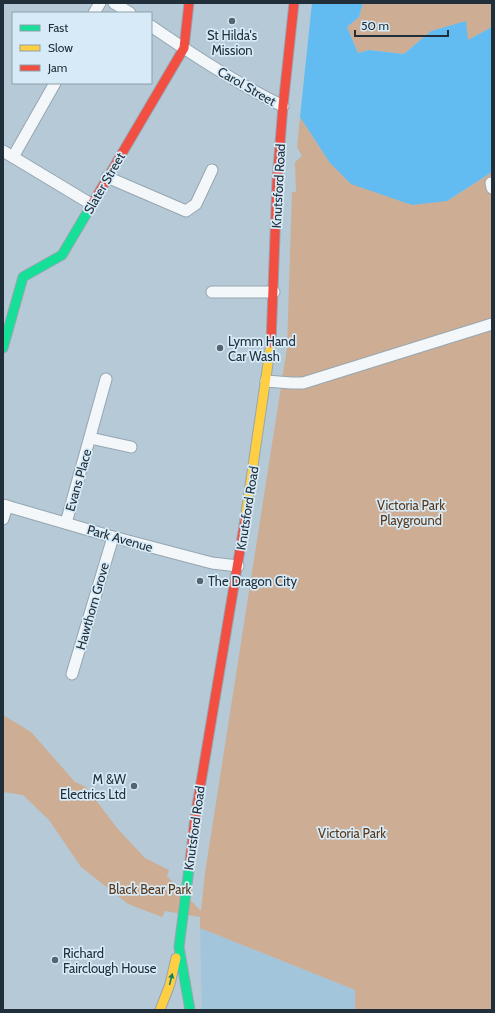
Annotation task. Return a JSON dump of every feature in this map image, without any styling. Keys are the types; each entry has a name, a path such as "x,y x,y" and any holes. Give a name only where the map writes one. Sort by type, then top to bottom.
{"main road":[{"name":"Slater Street","path":"3,348 23,277 62,255 184,48 189,3"},
{"name":"Knutsford Road","path":"190,1010 179,946 186,883 204,756 238,566 272,334 277,181 294,3"},
{"path":"160,1010 170,984 179,946"}],"street":[{"path":"95,12 100,3"},
{"path":"114,3 128,12"},
{"name":"Carol Street","path":"152,27 243,85 283,106"},
{"path":"13,157 54,84"},
{"path":"3,151 91,204"},
{"path":"108,177 186,211 196,204 212,170"},
{"path":"212,292 274,292"},
{"path":"266,382 291,384 303,382 492,324"},
{"name":"Evans Place","path":"66,523 106,379"},
{"name":"Evans Place","path":"90,438 131,447"},
{"path":"3,519 5,506"},
{"name":"Park Avenue","path":"5,506 113,537 212,563 238,566"},
{"name":"Hawthorn Grove","path":"72,674 113,537"}],"shaded area":[{"path":"200,928 355,990 355,1010 202,1010"}],"green space":[{"path":"363,3 492,3 492,27 467,41 466,22 431,31 404,54 369,50 358,53 347,27 359,17"},
{"name":"Victoria Park","path":"300,117 330,163 447,201 492,172 492,1010 355,1010 355,990 200,928 200,917 165,911 162,917 128,904 81,867 49,820 23,795 3,792 3,715 31,732 75,782 86,787 117,828 145,858 169,870 167,876 201,911 205,873 287,348 292,192 296,192 295,162 302,156 297,147"}],"water":[{"path":"312,3 363,3 359,17 347,27 358,53 369,50 404,54 431,31 466,21 468,40 492,27 492,172 447,201 412,205 351,184 330,163 300,117"}],"traffic: fast":[{"path":"3,348 23,277 62,255 91,206"},
{"path":"190,861 179,947 190,1010"}],"traffic: slow":[{"path":"245,520 271,343"},
{"path":"160,1010 170,984 176,958"}],"traffic: jam":[{"path":"91,206 184,48 189,3"},
{"path":"271,343 277,181 294,3"},
{"path":"190,861 195,818 245,520"}],"place":[{"name":"St Hilda's Mission","path":"232,21"},
{"name":"Lymm Hand Car Wash","path":"220,348"},
{"name":"The Dragon City","path":"200,581"},
{"name":"M &W Electrics Ltd","path":"134,786"},
{"name":"Richard Fairclough House","path":"55,960"}],"park label":[{"name":"Victoria Park Playground","path":"411,512"},
{"name":"Black Bear Park","path":"150,889"}]}
